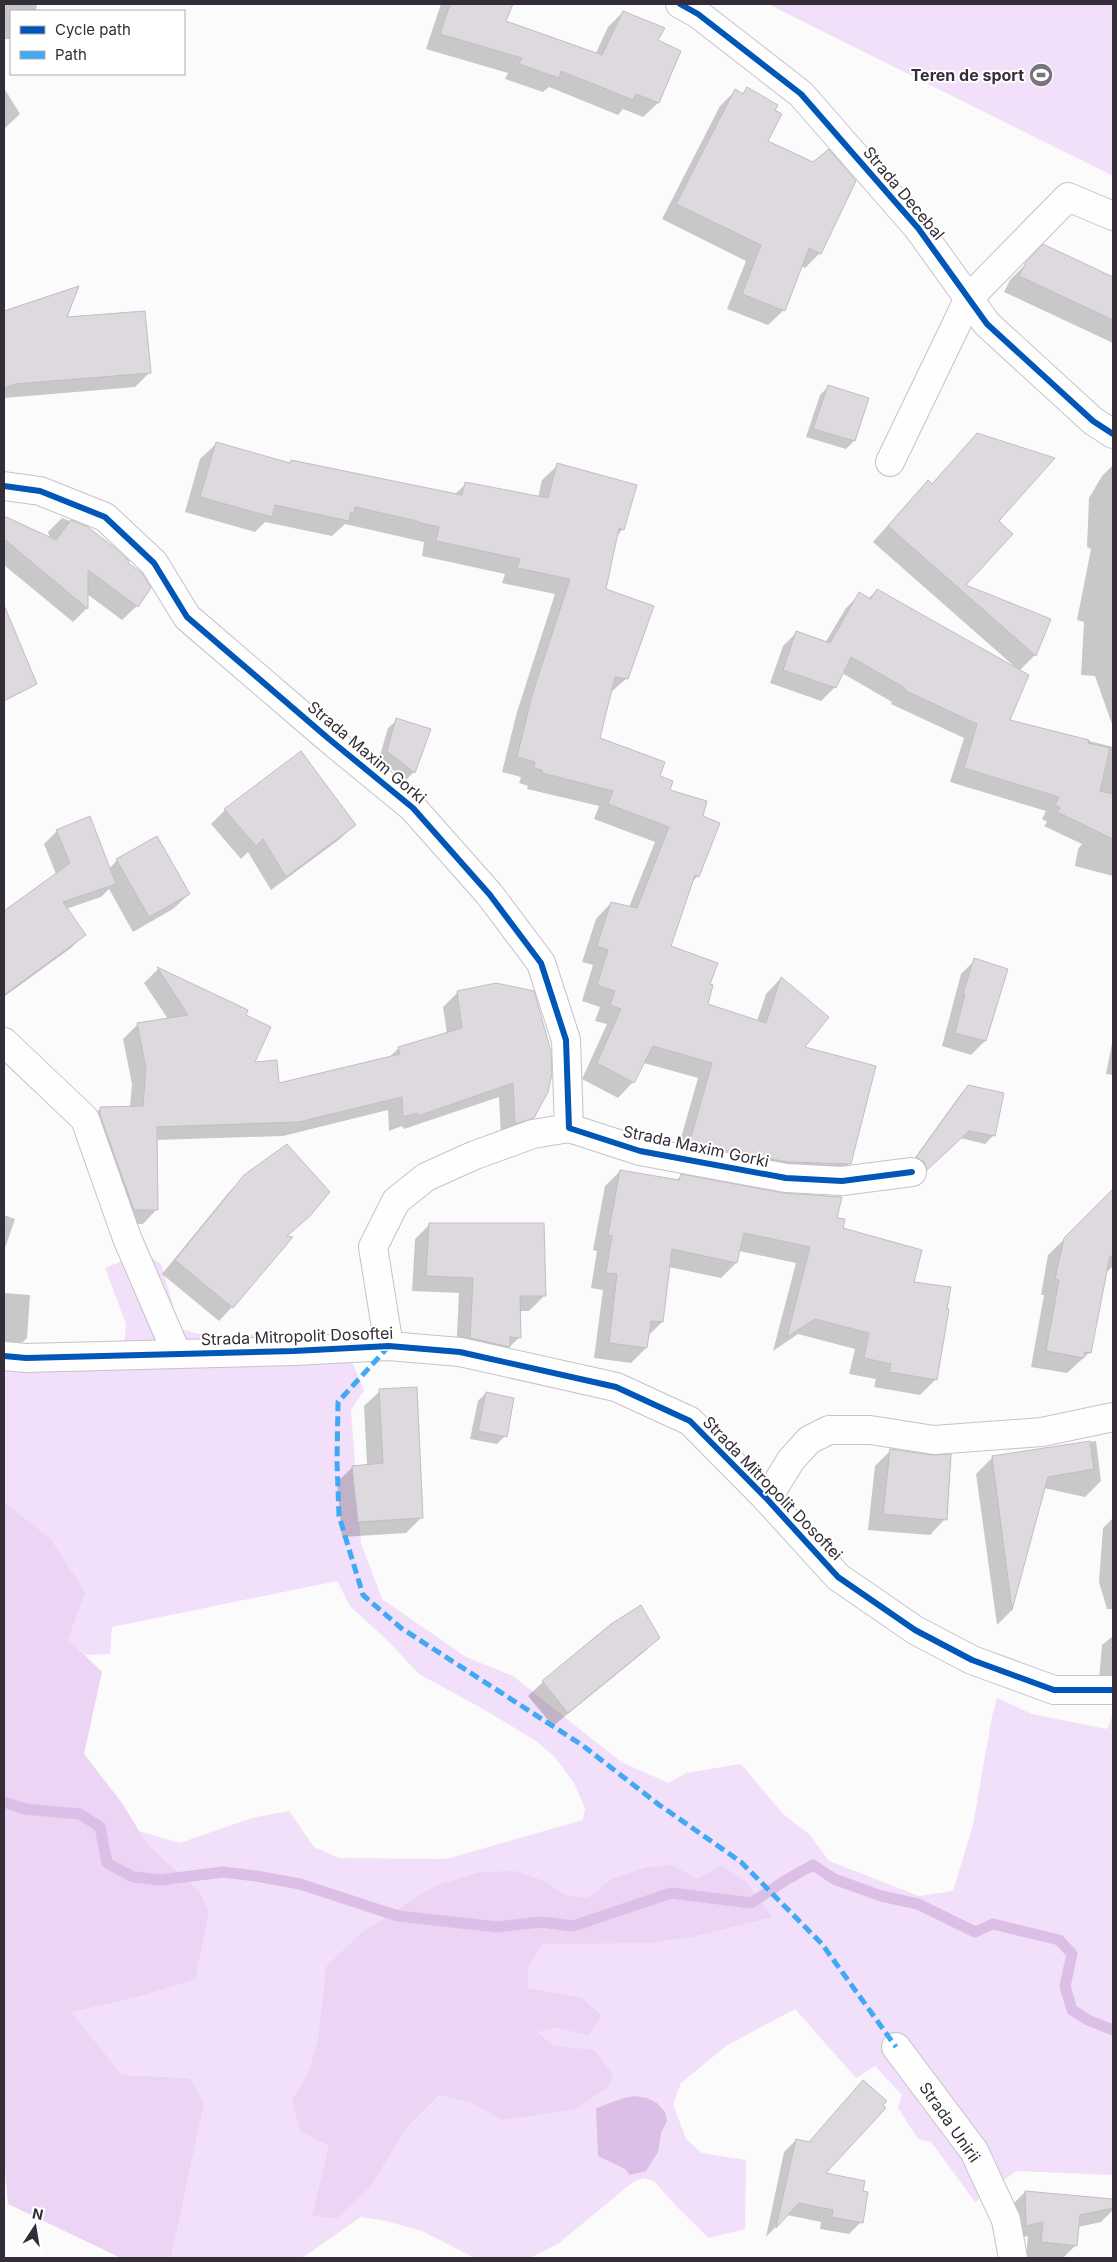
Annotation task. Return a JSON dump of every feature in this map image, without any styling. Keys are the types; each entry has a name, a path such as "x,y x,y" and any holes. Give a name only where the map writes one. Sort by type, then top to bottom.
{"street":[{"name":"Strada Decebal","path":"680,4 698,14 801,94 918,228 988,324 1093,421 1113,434"},
{"path":"890,462 969,298 1068,197 1113,216"},
{"name":"Strada Maxim Gorki","path":"4,486 40,491 105,517 154,563 187,617 329,739 413,808 490,895 541,963 566,1040 569,1128"},
{"path":"4,1042 85,1119 127,1238 177,1354"},
{"name":"Strada Maxim Gorki","path":"389,1346 373,1247 396,1201 426,1177 532,1134 569,1128 640,1151 786,1178 842,1182 912,1172"},
{"name":"Strada Mitropolit Dosoftei","path":"4,1356 26,1358 294,1351 389,1346 460,1352 616,1387 690,1422 767,1499 838,1577 915,1630 972,1660 1054,1690 1113,1690"},
{"name":"Strada Mitropolit Dosoftei","path":"767,1499 791,1460 809,1440 829,1430 870,1430 934,1440 1042,1432 1113,1417"},
{"name":"Strada Unirii","path":"896,2047 974,2151 1006,2220 1013,2258"}],"shaded area":[{"name":"Teren de sport","path":"768,4 1113,4 1113,176"},
{"path":"144,1252 161,1264 180,1329 204,1335 340,1334 364,1390 351,1410 361,1543 382,1599 466,1657 513,1676 621,1762 669,1783 686,1773 741,1764 783,1814 810,1835 829,1861 919,1896 953,1891 973,1825 992,1716 997,1698 1032,1714 1107,1729 1113,1714 1113,2175 1016,2171 975,2202 931,2142 918,2139 898,2108 902,2095 875,2066 856,2078 795,2009 726,2046 681,2083 673,2104 686,2139 702,2153 746,2160 745,2229 709,2238 654,2181 643,2178 633,2182 559,2243 530,2258 475,2258 422,2231 386,2221 361,2217 302,2258 171,2258 204,2104 190,2078 122,2075 70,2012 138,1997 195,1978 199,1891 147,1844 139,1831 180,1843 252,1818 289,1811 314,1847 339,1858 446,1859 583,1820 585,1808 574,1783 554,1756 536,1741 419,1674 389,1642 350,1606 337,1581 112,1627 110,1654 85,1655 68,1639 49,1537 4,1502 4,1345 124,1345 126,1324 105,1268"},
{"path":"4,1502 49,1537 85,1592 68,1639 102,1672 84,1754 122,1803 147,1844 199,1891 209,1912 195,1979 138,1997 71,2012 122,2075 190,2078 204,2104 171,2258 121,2258 8,2204 4,2159"},
{"path":"672,1865 697,1879 721,1865 746,1882 772,1917 692,1937 649,1943 543,1944 529,1964 527,1988 582,1998 602,2016 588,2035 556,2028 537,2032 554,2046 594,2050 613,2075 608,2087 576,2109 501,2120 471,2102 439,2095 406,2128 370,2187 337,2218 312,2216 329,2146 300,2131 292,2100 308,2074 318,2041 326,1967 362,1932 435,1886 480,1872 515,1871 544,1881 566,1895 588,1898 612,1879 645,1868"},
{"path":"635,2096 647,2098 657,2103 665,2112 667,2121 661,2133 658,2152 646,2171 630,2175 625,2169 598,2156 596,2108 620,2099"}],"building":[{"path":"450,4 513,4 506,21 602,55 623,11 665,28 658,40 681,51 659,103 636,94 633,100 561,71 559,78 519,64 522,58 440,34"},
{"path":"747,87 778,105 775,110 782,114 768,141 813,162 829,149 856,181 821,254 809,248 785,311 742,294 761,245 676,204 735,89 743,94"},
{"path":"1043,244 1113,277 1113,320 1019,276 1026,262"},
{"path":"79,286 67,317 145,311 151,373 15,384 4,388 4,311"},
{"path":"828,385 869,398 855,441 813,429"},
{"path":"977,433 1055,458 999,521 1013,534 966,585 1051,619 1036,656 888,526 928,480 932,484"},
{"path":"216,442 290,463 291,460 462,495 465,482 548,498 557,463 637,485 624,530 619,528 606,589 654,606 628,679 615,677 600,738 665,762 660,776 673,781 670,790 707,801 703,816 720,823 699,877 695,875 671,946 718,963 710,984 713,985 708,1004 766,1023 781,977 829,1017 805,1047 876,1066 851,1164 788,1162 689,1144 712,1063 653,1046 634,1083 597,1063 621,1009 610,1005 615,991 597,985 608,950 597,946 611,902 637,908 669,827 608,804 613,791 542,773 542,770 534,768 535,762 517,757 532,695 570,579 517,568 520,559 436,541 439,527 355,507 354,513 351,512 349,521 275,505 272,517 200,497"},
{"path":"4,516 56,540 71,520 88,527 115,548 129,561 128,563 142,573 151,588 138,607 88,570 88,609 4,539"},
{"path":"877,589 1029,675 1010,720 1089,740 1088,743 1110,748 1100,791 1113,794 1113,839 1057,812 1060,808 1055,805 1059,797 964,768 977,724 904,690 905,688 851,657 836,688 783,670 796,631 830,643 859,592 871,599"},
{"path":"4,605 37,684 4,701"},
{"path":"396,718 431,729 415,773 387,751"},
{"path":"301,751 356,825 286,877 263,839 256,846 224,809"},
{"path":"90,816 116,884 63,902 86,935 4,995 4,911 70,863 56,830"},
{"path":"157,836 190,894 149,917 116,859"},
{"path":"974,958 1008,969 986,1041 955,1033 965,994 963,994"},
{"path":"157,967 248,1010 246,1015 271,1027 255,1062 277,1060 279,1083 400,1054 398,1047 462,1028 457,991 496,983 534,991 551,1051 552,1074 548,1092 534,1118 515,1124 513,1083 418,1116 417,1113 403,1117 402,1097 299,1122 157,1127 158,1210 134,1210 100,1115 100,1107 143,1106 146,1069 137,1023 188,1015"},
{"path":"968,1085 1004,1093 995,1136 969,1131 927,1170 924,1162 916,1157"},
{"path":"287,1144 330,1192 310,1216 287,1236 293,1237 233,1308 175,1260 244,1175"},
{"path":"620,1170 679,1180 681,1174 783,1193 842,1197 837,1218 845,1219 843,1228 922,1250 914,1282 951,1287 937,1380 889,1372 891,1364 864,1358 869,1333 815,1319 787,1337 810,1247 744,1233 737,1263 672,1249 663,1322 651,1321 647,1348 609,1343 617,1274 606,1273 612,1236 608,1235"},
{"path":"1113,1189 1113,1257 1110,1256 1091,1353 1085,1352 1084,1358 1046,1351 1059,1280 1055,1279 1064,1238"},
{"path":"429,1223 544,1223 546,1296 520,1296 521,1338 510,1337 510,1347 470,1338 473,1278 426,1276"},
{"path":"417,1387 423,1518 358,1522 352,1466 383,1463 379,1389"},
{"path":"486,1392 514,1398 507,1437 478,1431"},
{"path":"1090,1441 1094,1469 1048,1477 1012,1610 992,1456"},
{"path":"890,1449 932,1455 951,1454 947,1520 883,1514"},
{"path":"641,1605 660,1638 568,1713 542,1681 611,1624"},
{"path":"863,2080 887,2101 883,2105 886,2108 826,2173 865,2181 863,2191 868,2192 863,2223 832,2217 833,2210 799,2203 776,2228 796,2139 809,2142"},
{"path":"1025,2191 1113,2199 1113,2208 1080,2215 1077,2246 1041,2242 1043,2222 1026,2226"}],"waterway":[{"path":"4,1802 25,1809 80,1814 100,1827 107,1863 133,1877 160,1880 223,1872 256,1876 300,1884 398,1916 497,1927 541,1922 573,1926 671,1893 751,1903 813,1865 834,1879 881,1896 918,1904 975,1932 993,1924 1059,1940 1072,1954 1065,1986 1072,2010 1088,2020 1113,2030"}],"marked path":[{"path":"389,1346 338,1402 337,1462 339,1516 363,1595 401,1628 582,1745 658,1804 741,1862 822,1944 896,2047"}],"cycle path":[{"path":"680,4 698,14 801,94 918,228 987,324 1093,421 1113,434"},
{"path":"4,486 40,491 105,517 154,563 187,617 329,739 413,808 490,895 541,963 566,1040 569,1128 640,1151 786,1178 842,1181 912,1172"},
{"path":"4,1356 26,1358 294,1351 389,1346 460,1352 616,1387 690,1421 767,1499 838,1577 915,1630 972,1660 1054,1690 1113,1690"}],"place":[{"name":"Teren de sport","path":"1041,75"}]}
